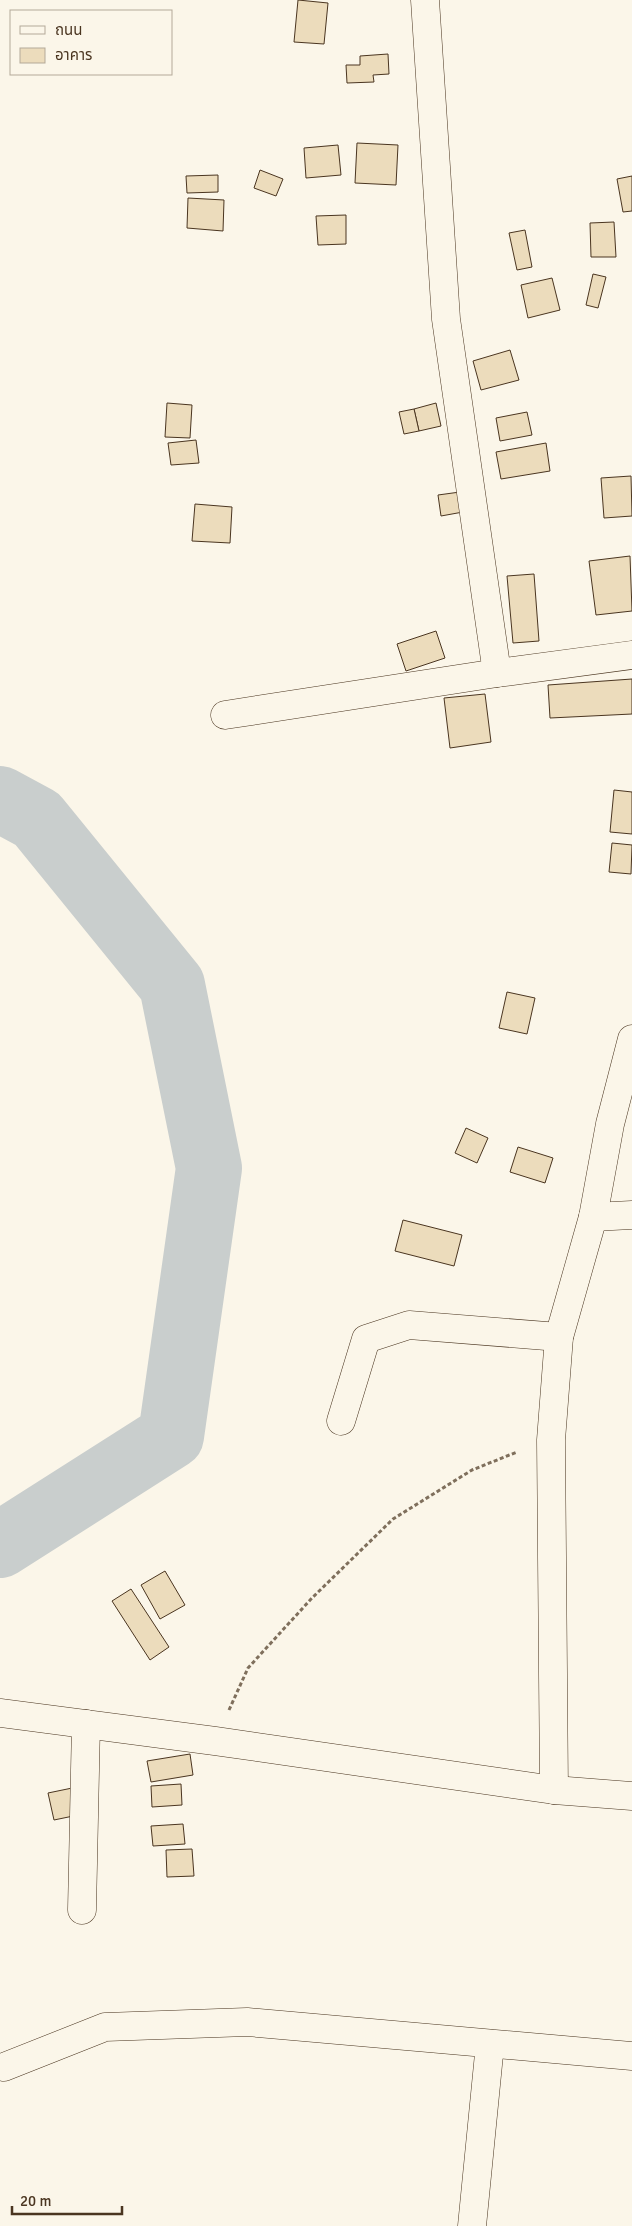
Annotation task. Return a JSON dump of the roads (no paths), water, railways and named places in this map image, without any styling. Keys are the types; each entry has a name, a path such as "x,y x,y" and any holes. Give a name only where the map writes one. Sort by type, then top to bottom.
{"street":[{"path":"425,0 446,319 497,673"},
{"path":"225,715 497,673 632,655"},
{"path":"554,1790 551,1440 560,1336 621,1123 632,1039"},
{"path":"593,1217 632,1215"},
{"path":"341,1421 366,1339 409,1325 560,1336"},
{"path":"0,1713 215,1740 554,1790 632,1796"},
{"path":"82,1910 86,1724"},
{"path":"4,2068 105,2027 247,2022 632,2056"},
{"path":"472,2226 490,2044"}],"waterway":[{"path":"0,799 37,819 172,985 209,1168 171,1436 0,1545"}]}
